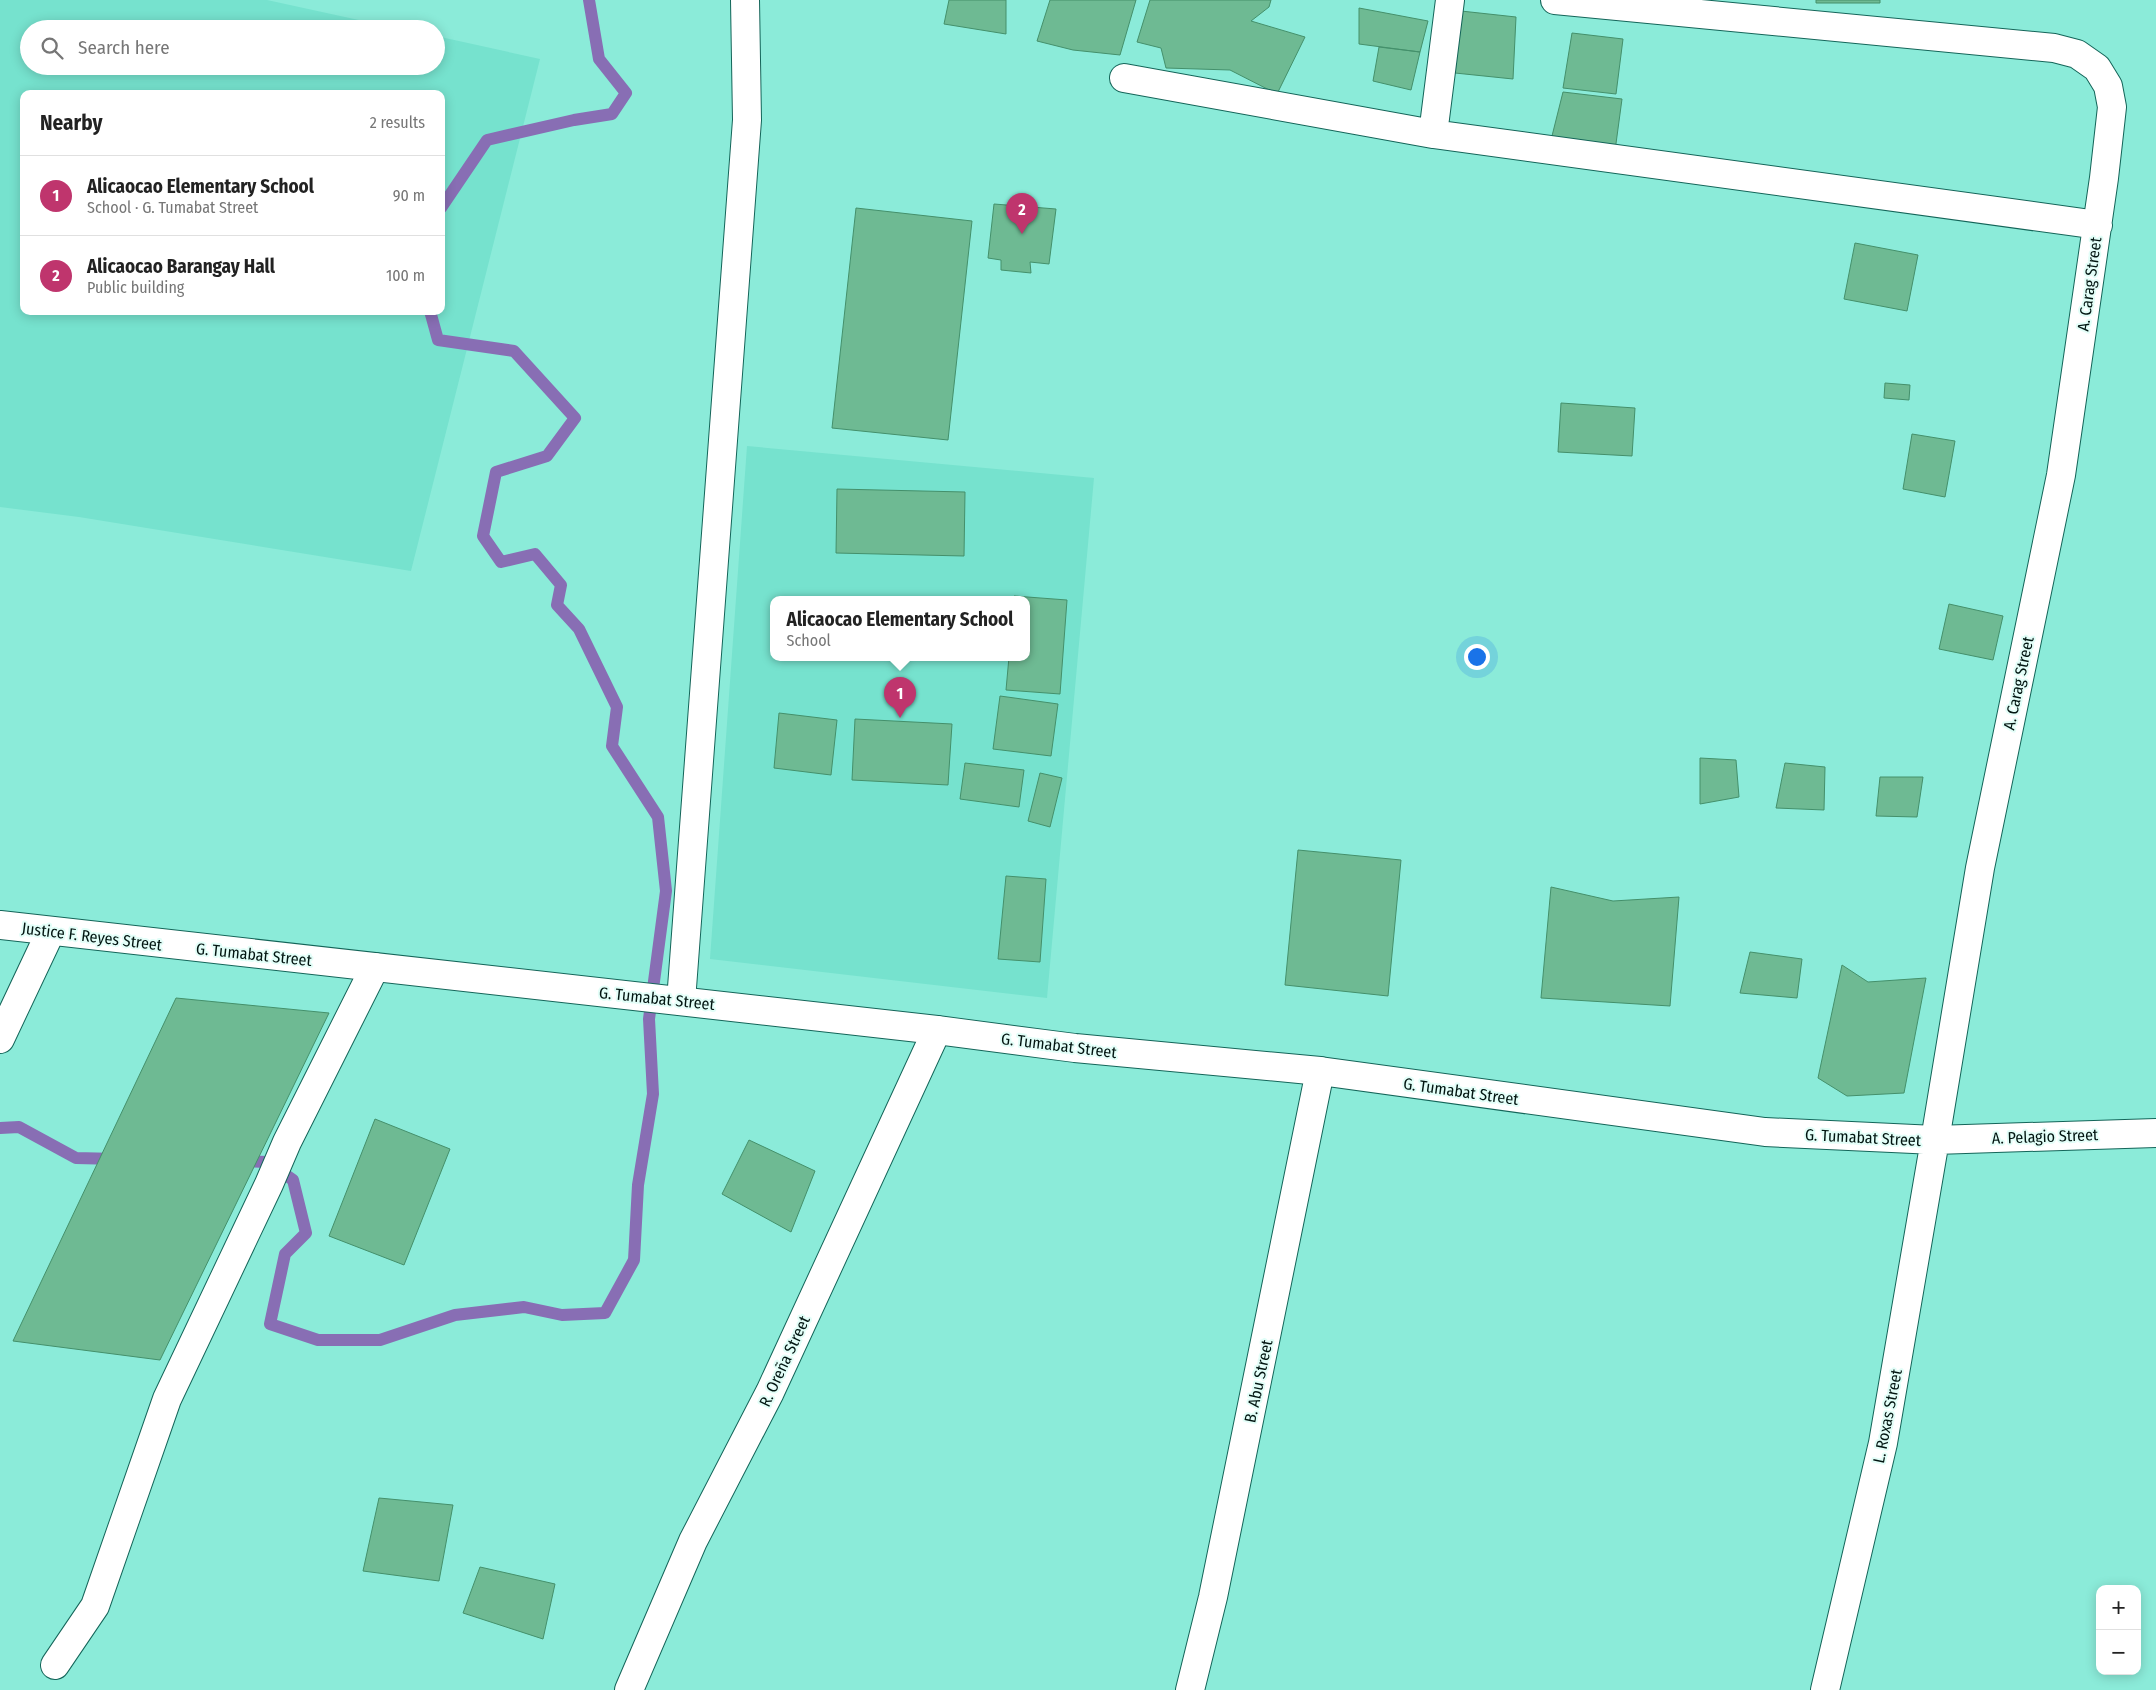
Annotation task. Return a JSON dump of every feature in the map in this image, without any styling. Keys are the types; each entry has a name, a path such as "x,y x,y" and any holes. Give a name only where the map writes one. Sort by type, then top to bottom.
{"street":[{"path":"679,1001 746,120 745,0"},
{"path":"1433,134 1450,0"},
{"name":"A. Carag Street","path":"1555,0 2054,48 2077,54 2097,68 2108,86 2112,107 2098,225 2061,475 1980,868 1935,1140"},
{"path":"1124,78 1433,134 2098,225"},
{"name":"Justice F. Reyes Street","path":"0,925 183,946"},
{"path":"0,1039 51,931"},
{"name":"G. Tumabat Street","path":"183,946 937,1030 1075,1048 1320,1071 1765,1132 1935,1140"},
{"path":"56,1665 95,1606 167,1399 287,1142 375,967"},
{"name":"R. Oreña Street","path":"629,1690 693,1541 770,1392 937,1030"},
{"name":"B. Abu Street","path":"1190,1690 1217,1578 1320,1071"},
{"name":"A. Pelagio Street","path":"1935,1140 2156,1133"},
{"name":"L. Roxas Street","path":"1825,1690 1883,1443 1935,1140"}],"shaded area":[{"path":"0,0 267,0 359,20 20,20 20,75 445,75 445,38 540,59 411,571 79,517 0,507"},
{"path":"747,446 1094,478 1047,998 710,959"}],"building":[{"path":"949,0 1006,0 1006,34 944,24"},
{"path":"1050,0 1136,0 1120,55 1073,50 1037,41"},
{"path":"1150,0 1271,0 1269,7 1251,21 1305,37 1277,94 1230,70 1166,68 1161,48 1137,42"},
{"path":"1816,0 1880,0 1880,3 1816,3"},
{"path":"1359,8 1428,21 1420,52 1359,44"},
{"path":"1461,11 1516,17 1513,79 1455,73"},
{"path":"1572,33 1623,39 1616,94 1563,88"},
{"path":"1379,47 1420,52 1411,90 1373,81"},
{"path":"1563,92 1622,99 1615,151 1550,144"},
{"path":"994,204 1056,209 1049,264 1030,262 1031,273 1001,270 1001,260 988,258"},
{"path":"856,208 972,221 948,440 832,428"},
{"path":"1855,243 1918,255 1907,311 1844,299"},
{"path":"1885,383 1910,385 1909,400 1884,398"},
{"path":"1561,403 1635,408 1632,456 1558,452"},
{"path":"1912,434 1955,441 1945,497 1903,489"},
{"path":"837,489 965,492 964,556 836,553"},
{"path":"1030,597 1067,600 1060,694 1006,690 1009,661 1030,661"},
{"path":"1949,604 2003,616 1993,660 1939,649"},
{"path":"1000,696 1058,704 1051,756 993,749"},
{"path":"779,713 837,720 831,775 774,768"},
{"path":"855,719 952,724 948,785 852,780"},
{"path":"1700,758 1736,760 1739,797 1700,804"},
{"path":"965,763 1024,770 1019,807 960,799"},
{"path":"1785,763 1825,767 1824,810 1776,808"},
{"path":"1040,773 1062,778 1050,827 1028,821"},
{"path":"1880,777 1923,777 1917,817 1876,816"},
{"path":"1298,850 1401,860 1388,996 1285,985"},
{"path":"1006,876 1046,879 1040,962 998,959"},
{"path":"1551,887 1613,901 1679,897 1670,1006 1541,998"},
{"path":"1750,952 1802,959 1797,998 1740,993"},
{"path":"1842,965 1868,982 1926,978 1904,1093 1847,1096 1818,1078"},
{"path":"176,998 329,1013 160,1360 13,1341"},
{"path":"375,1119 450,1149 404,1265 329,1236"},
{"path":"749,1140 815,1171 791,1232 722,1194"},
{"path":"379,1498 453,1505 439,1581 363,1571"},
{"path":"480,1567 555,1584 543,1639 463,1613"}],"waterway":[{"path":"445,202 487,140 574,120 612,114 626,93 599,59 589,0"},
{"path":"240,1161 267,1162 293,1180 306,1233 285,1254 270,1324 318,1340 380,1340 455,1315 524,1307 562,1315 605,1313 634,1260 638,1185 653,1094 649,1019 666,891 658,817 612,746 617,707 579,629 557,605 561,585 535,554 501,562 483,536 496,472 547,456 575,418 514,351 438,340 431,315"},
{"path":"0,1128 19,1127 76,1158 117,1159"}],"place":[{"name":"Alicaocao Barangay Hall","path":"1022,234"},
{"name":"Alicaocao Elementary School","path":"900,718"}]}
